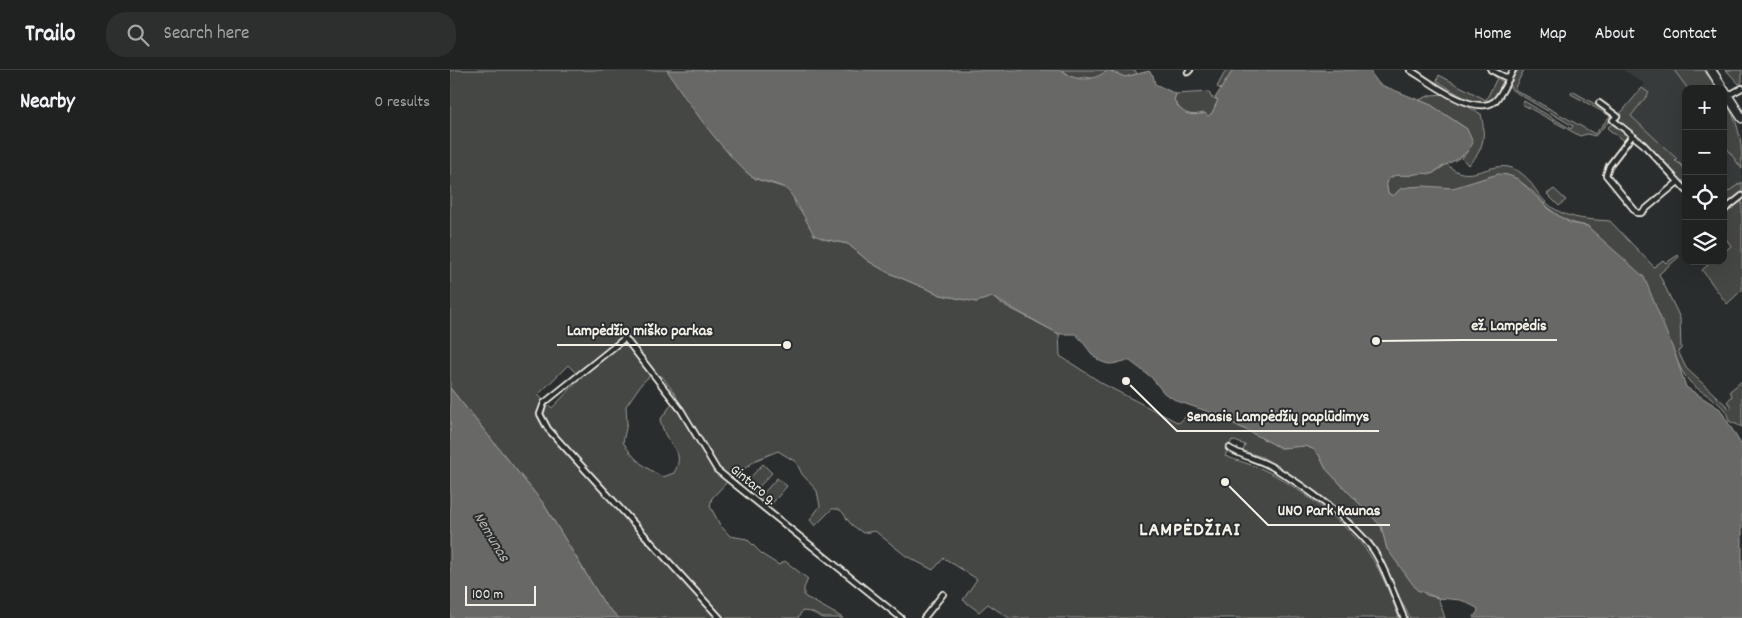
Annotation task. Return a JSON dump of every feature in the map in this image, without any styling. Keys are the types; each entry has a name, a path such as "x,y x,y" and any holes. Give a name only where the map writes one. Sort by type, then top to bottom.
{"main road":[{"path":"1711,70 1729,95 1742,118"}],"street":[{"path":"1410,70 1465,102 1478,106 1495,100 1514,70"},
{"path":"1491,70 1508,79"},
{"path":"1729,95 1742,88"},
{"path":"1599,104 1617,116 1613,120 1643,144 1682,186"},
{"path":"1632,136 1609,166 1606,175 1637,212 1641,213 1678,182"},
{"path":"1727,208 1742,196"},
{"name":"Gintaro g.","path":"720,618 548,429 540,414 544,403 625,338 681,410 717,470 901,618"},
{"path":"1228,448 1241,456 1276,469 1353,528 1376,555 1404,618"},
{"path":"924,618 943,594"}],"shaded area":[{"path":"450,70 667,70 746,172 756,179 785,188 792,194 796,206 824,239 848,244 868,261 887,272 941,295 976,302 992,297 1059,334 1060,356 1105,385 1179,423 1187,415 1215,414 1281,448 1305,446 1313,449 1319,455 1326,469 1381,526 1387,549 1426,595 1438,598 1445,618 1410,618 1371,540 1320,495 1262,457 1243,451 1245,445 1232,440 1225,456 1262,469 1289,484 1336,519 1361,544 1379,570 1399,618 1009,618 988,604 979,612 963,600 977,579 944,558 933,570 906,556 875,531 863,533 850,523 843,513 836,509 832,509 815,526 810,520 820,506 817,491 802,474 796,462 778,451 756,460 727,482 712,498 710,506 720,525 730,536 747,539 763,555 779,565 785,561 808,579 804,588 804,596 843,618 823,618 811,612 802,611 798,618 619,618 605,605 543,503 450,388","holes":["568,365 581,378 552,408 538,395","652,374 662,376 677,397 660,420 665,434 678,457 674,473 663,477 640,463 623,442 627,423 626,406 642,383"]},
{"path":"1062,70 1108,70 1096,79 1085,77 1075,79"},
{"path":"1108,70 1135,70 1137,74 1125,77"},
{"path":"1226,70 1233,70 1221,89 1217,87"},
{"path":"1518,70 1524,70 1514,89 1595,134 1610,116 1571,94 1572,91 1609,112 1613,117 1595,136 1587,134 1580,136 1522,104 1524,101 1571,129 1573,126 1512,90 1509,84"},
{"path":"1623,70 1704,70 1715,85 1682,85 1682,182 1646,143 1619,121 1620,114 1645,84"},
{"path":"1674,70 1704,70 1715,85 1685,85"},
{"path":"1726,70 1742,70 1742,82 1739,84"},
{"path":"1488,71 1503,82 1495,96 1486,102 1479,102 1464,97 1437,81 1439,75 1486,100 1497,78"},
{"path":"1642,88 1649,93 1631,116 1677,159 1675,161 1682,166 1682,182 1646,143 1619,121 1620,114"},
{"path":"1209,92 1211,97 1218,100 1208,117 1204,113 1194,115 1186,113 1174,100 1176,94"},
{"path":"1445,94 1481,114 1482,142 1477,154 1468,165 1462,158 1467,152 1467,129 1431,105 1419,100 1431,95"},
{"path":"1727,103 1737,119 1742,140 1742,193 1727,205"},
{"path":"1727,104 1738,131 1742,169 1727,148"},
{"path":"1612,124 1628,135 1625,142 1607,128"},
{"path":"1447,164 1463,173 1504,166 1512,168 1524,175 1549,205 1563,214 1578,218 1610,221 1654,267 1663,260 1666,263 1678,255 1679,257 1659,274 1680,318 1681,349 1678,351 1686,368 1730,409 1732,406 1727,402 1732,396 1730,391 1742,381 1742,427 1729,421 1727,414 1719,403 1695,387 1687,379 1675,354 1588,226 1564,219 1556,214 1528,187 1510,176 1493,176 1460,187 1413,187 1399,191 1393,196 1388,193 1386,182 1392,177 1421,173 1432,174"},
{"path":"1742,182 1742,193 1728,204 1727,192"},
{"path":"1554,189 1566,200 1559,206 1547,194"},
{"path":"1742,200 1742,290 1727,304 1702,270 1708,265 1727,265 1727,250 1731,246 1727,240 1727,212"},
{"path":"763,464 772,473 754,492 745,483"},
{"path":"777,478 787,486 770,506 760,497"}],"water":[{"path":"667,70 1062,70 1079,79 1091,78 1108,70 1125,77 1149,71 1153,75 1155,84 1176,94 1174,100 1180,109 1190,114 1205,113 1208,116 1212,113 1218,100 1215,98 1233,70 1369,70 1379,84 1431,105 1467,129 1473,143 1469,150 1459,158 1432,174 1421,173 1392,177 1386,182 1388,193 1393,196 1400,189 1409,187 1453,188 1498,174 1508,175 1518,179 1551,211 1570,223 1587,226 1644,277 1686,387 1720,409 1742,446 1742,618 1473,618 1478,611 1477,608 1461,600 1438,598 1417,590 1387,549 1381,526 1326,469 1319,455 1313,449 1305,446 1281,448 1215,414 1177,401 1164,393 1151,377 1130,361 1104,363 1094,356 1075,334 1059,334 992,297 976,302 941,295 887,272 868,261 848,244 814,235 789,191 781,186 755,178 745,171 703,122"},
{"name":"Nemunas","path":"450,388 543,503 605,605 619,618 450,618"}],"place":[{"name":"ež. Lampėdis","path":"1376,341"},
{"name":"Lampėdžio miško parkas","path":"787,345"},
{"name":"Senasis Lampėdžių paplūdimys","path":"1126,381"},
{"name":"UNO Park Kaunas","path":"1225,482"}],"district":[{"name":"LAMPĖDŽIAI","path":"1190,528"}]}
